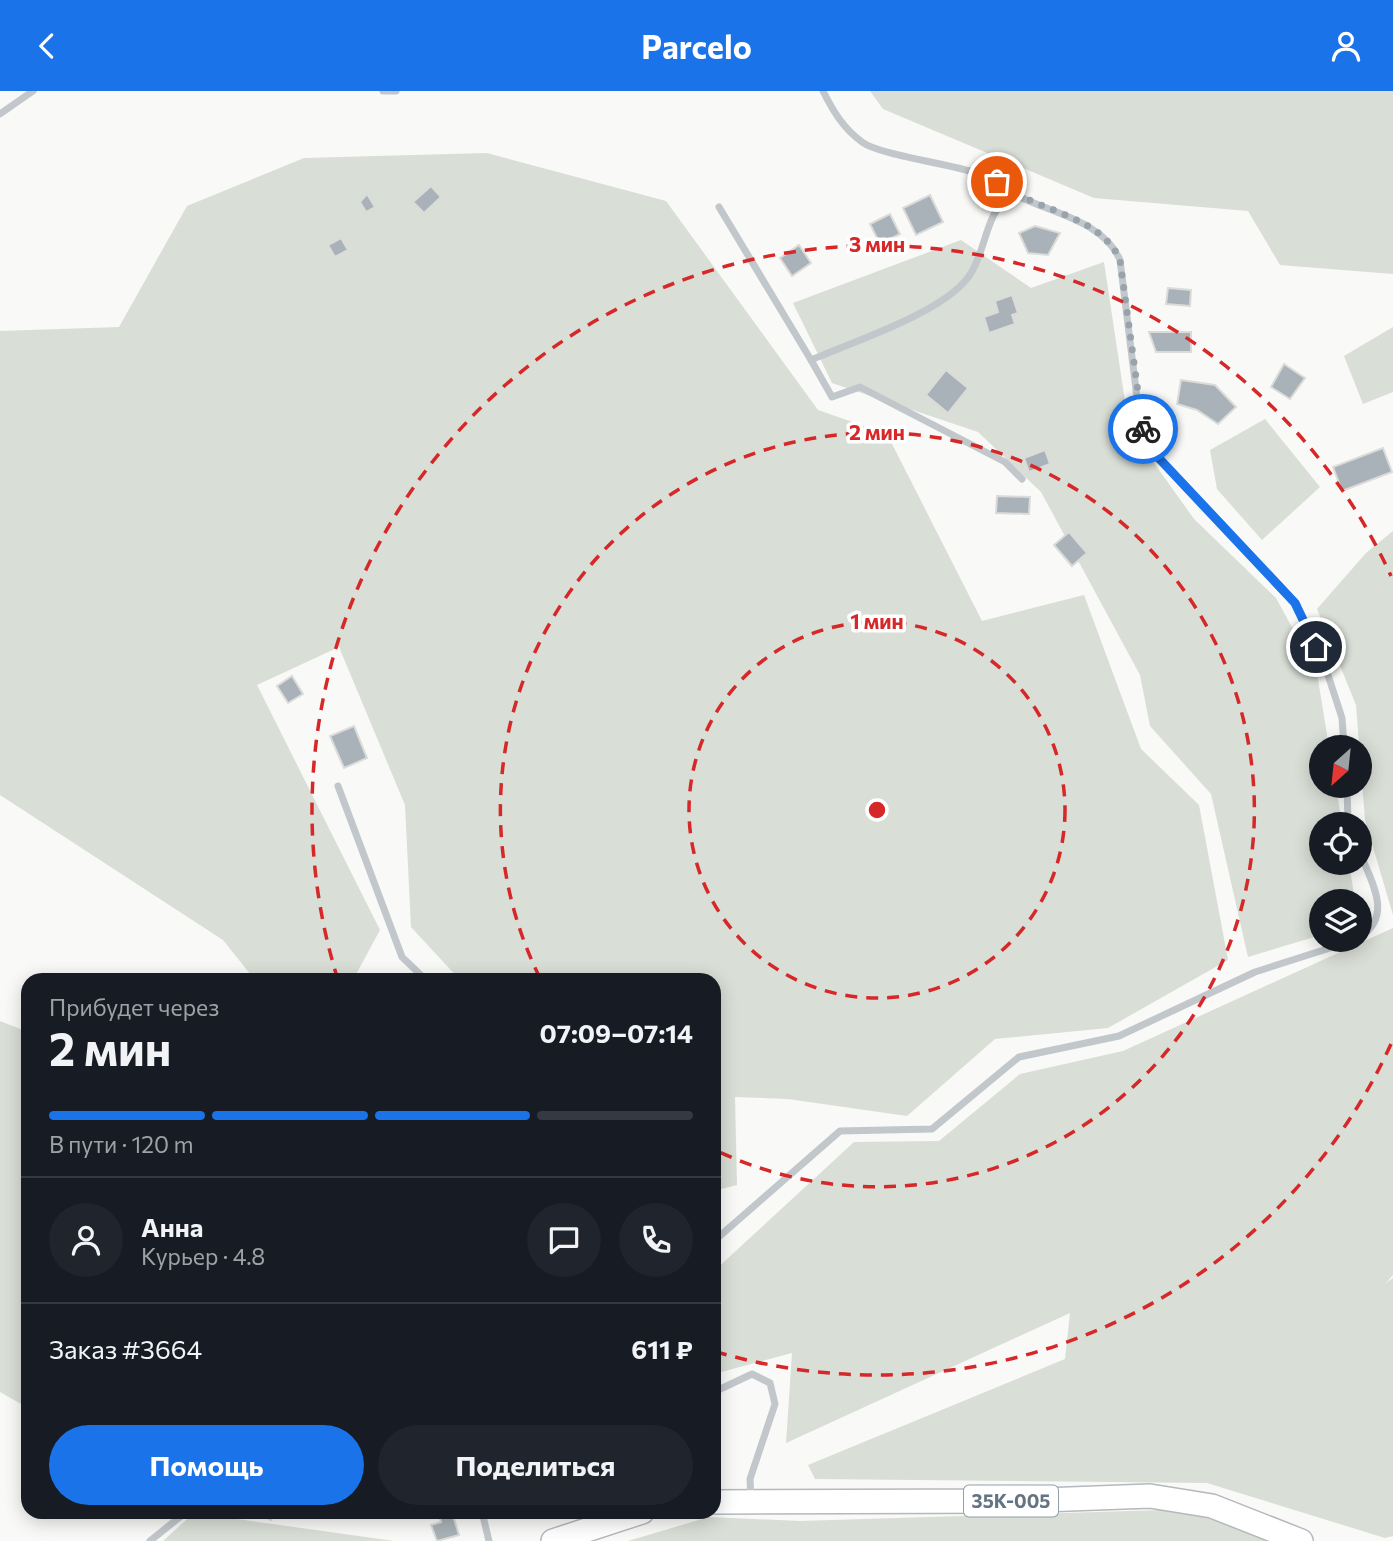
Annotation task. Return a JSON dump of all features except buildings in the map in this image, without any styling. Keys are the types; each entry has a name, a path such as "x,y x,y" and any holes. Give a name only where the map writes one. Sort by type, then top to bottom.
{"main road":[{"name":"35К-005","path":"721,1502 1013,1501 1150,1496 1212,1506 1301,1541"},
{"path":"553,1541 621,1519"}],"lane":[{"path":"0,114 33,91"},
{"path":"383,91 396,91"},
{"path":"823,91 839,122 864,144 976,173 997,182 1012,193 1090,227 1113,244 1120,260 1139,422 1154,453 1295,603 1330,681 1342,718 1344,735"},
{"path":"976,194 1012,193"},
{"path":"811,360 915,316 956,291 971,273 1000,202 1012,193"},
{"path":"719,207 832,397 860,387 1005,462 1021,479"},
{"path":"338,786 402,957 419,973"},
{"path":"1369,875 1380,903 1379,917 1372,928"},
{"path":"721,1235 840,1131 932,1129 1019,1058 1119,1037 1255,972 1318,952"},
{"path":"721,1389 752,1374 770,1383 775,1404 750,1479 751,1500"},
{"path":"150,1541 177,1519"},
{"path":"484,1519 489,1541"}],"shaded area":[{"path":"870,91 1393,91 1393,274 1280,265 1248,211 1094,198 883,109"},
{"path":"487,153 666,201 818,410 887,434 982,621 1084,595 1141,749 1199,805 1228,960 1108,1028 995,1039 907,1116 788,1099 735,1097 737,1185 721,1189 721,973 454,973 411,927 405,805 339,647 257,685 380,930 357,973 249,973 223,940 0,795 0,331 119,327 187,206 304,158"},
{"path":"961,240 1031,288 1104,262 1129,428 1194,519 1276,598 1317,673 1327,735 1309,735 1309,798 1338,798 1340,812 1309,812 1309,875 1351,875 1353,889 1309,889 1309,939 1248,957 1211,794 1150,726 1140,675 1041,492 978,432 832,383 793,303"},
{"path":"1393,327 1393,392 1363,404 1344,356"},
{"path":"1265,419 1320,487 1262,540 1217,489 1210,450"},
{"path":"1393,531 1393,915 1372,844 1372,812 1364,812 1363,798 1372,798 1372,735 1358,735 1356,705 1317,609 1366,553"},
{"path":"1393,928 1393,1275 1386,1283 1393,1278 1393,1536 1385,1538 1207,1483 815,1479 808,1465 1065,1359 1070,1313 786,1443 792,1353 721,1372 721,1265 854,1142 939,1141 1020,1074 1123,1051 1340,952 1372,952 1372,938"},
{"path":"0,1021 21,1029 21,1404 0,1392"},
{"path":"1194,1509 1278,1541 628,1541 702,1519 800,1521"},
{"path":"187,1519 237,1519 394,1541 163,1541"}],"way so far":[{"path":"997,182 1012,193 1090,227 1113,244 1120,260 1137,383 1139,422 1143,429"}],"route":[{"path":"1143,429 1154,453 1295,603 1316,647"}]}
